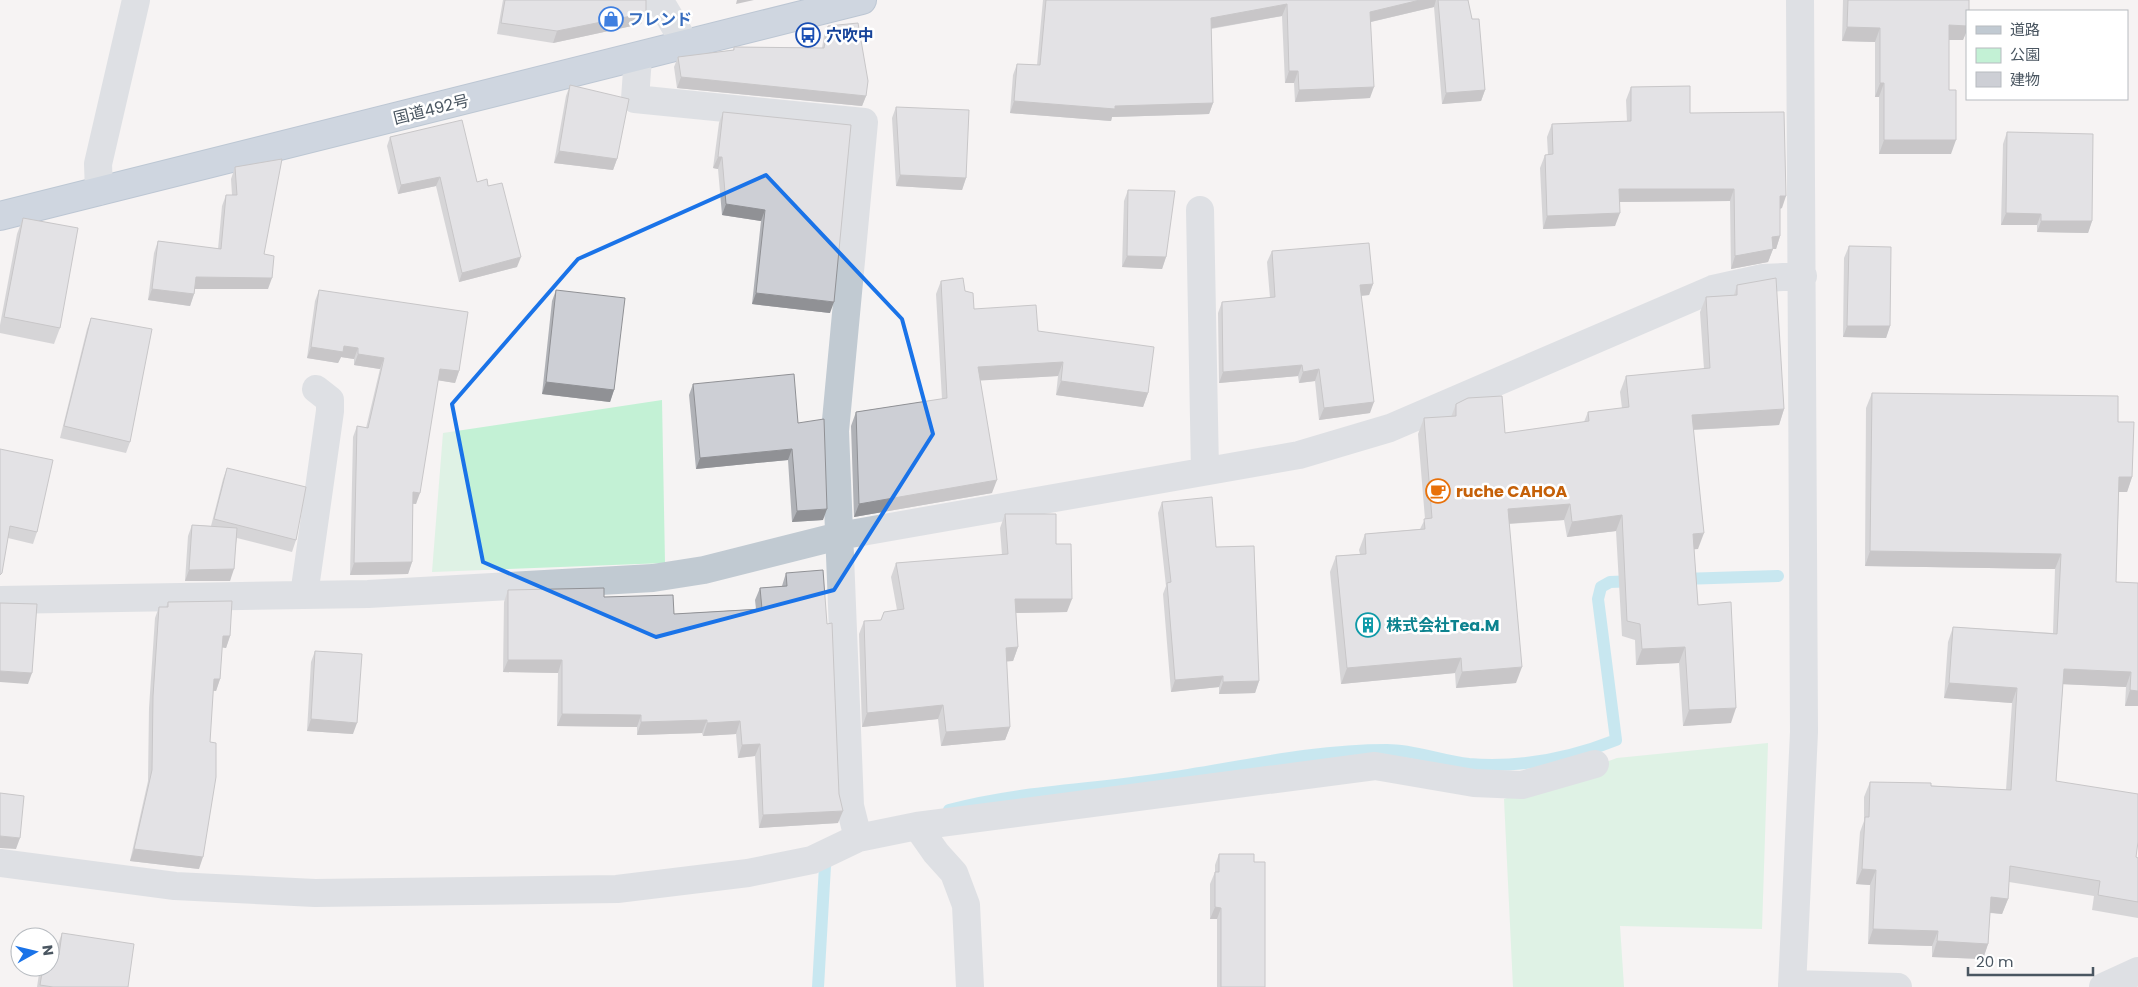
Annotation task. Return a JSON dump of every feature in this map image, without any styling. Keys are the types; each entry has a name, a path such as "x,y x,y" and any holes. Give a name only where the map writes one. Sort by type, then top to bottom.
{"highway":[{"name":"国道492号","path":"0,216 862,0"}],"street":[{"path":"99,191 98,164 136,0"},
{"path":"654,0 664,8 686,45"},
{"path":"1800,0 1804,732 1792,985 1898,987"},
{"path":"638,57 635,99 864,122 835,431 850,806 858,838"},
{"path":"1200,210 1205,471"},
{"path":"0,600 368,594 652,578 704,570 839,536 1299,455 1390,428 1713,289 1763,278 1803,276"},
{"path":"304,595 330,411 330,400 316,389"},
{"path":"0,863 175,886 315,893 617,889 748,873 812,860 858,838 917,826 1375,766 1474,783 1522,785 1595,764"},
{"path":"917,826 936,854 954,873 966,905 970,987"},
{"path":"2103,987 2138,971"}],"highlighted area":[{"path":"766,175 902,319 933,434 834,590 656,637 483,562 452,404 578,259"}],"green space":[{"path":"662,400 665,563 432,572 443,433"},
{"path":"1768,743 1762,929 1620,926 1624,987 1513,987 1504,799 1617,758"}],"building":[{"path":"505,0 646,0 646,13 557,31 501,23"},
{"path":"1046,0 1420,0 1370,12 1374,87 1299,90 1298,71 1289,71 1287,4 1211,18 1213,103 1115,106 1115,109 1014,101 1017,64 1040,65"},
{"path":"1438,0 1468,0 1472,19 1479,19 1485,90 1446,93"},
{"path":"1848,0 1969,0 1969,10 1966,10 1966,26 1949,25 1949,90 1956,90 1956,140 1884,140 1884,83 1880,83 1880,28 1847,27"},
{"path":"858,23 868,81 866,96 681,77 678,57 734,50 734,47 824,48 828,26"},
{"path":"570,85 629,99 617,159 559,151"},
{"path":"1690,86 1690,113 1784,112 1786,196 1780,196 1780,236 1772,237 1773,249 1735,256 1734,189 1619,189 1620,213 1547,216 1545,155 1553,154 1552,124 1631,121 1631,87"},
{"path":"896,107 969,110 966,178 900,175"},
{"path":"723,112 851,125 834,302 756,293 765,210 726,204 722,157 718,157"},
{"path":"462,120 477,182 487,179 488,186 502,183 521,257 462,273 440,177 401,185 390,137"},
{"path":"2007,132 2093,134 2092,221 2041,221 2041,214 2006,213"},
{"path":"282,159 264,254 274,256 272,278 196,277 194,294 152,289 158,241 221,249 226,195 237,195 235,167"},
{"path":"1128,190 1175,191 1166,257 1127,256"},
{"path":"23,218 78,228 60,328 4,317"},
{"path":"1369,243 1373,284 1360,285 1374,402 1324,408 1319,369 1303,372 1302,365 1223,372 1222,302 1275,297 1272,251"},
{"path":"1849,246 1891,247 1890,326 1847,326"},
{"path":"963,278 965,291 973,293 974,309 1036,305 1038,331 1154,347 1148,393 1061,381 1063,362 978,367 997,480 859,504 856,412 947,398 941,281"},
{"path":"1776,278 1784,409 1692,415 1704,533 1693,534 1698,605 1731,602 1736,708 1689,710 1685,647 1642,649 1640,624 1627,621 1622,515 1572,522 1570,504 1508,509 1522,667 1462,672 1461,658 1347,668 1336,556 1366,554 1365,534 1425,529 1424,519 1432,518 1424,418 1456,416 1456,404 1468,398 1502,396 1505,433 1589,421 1588,412 1629,407 1626,376 1710,368 1706,297 1737,295 1737,285"},
{"path":"319,290 468,312 459,371 440,369 420,493 413,492 412,562 354,563 357,426 368,428 384,358 358,354 358,348 344,346 343,352 311,347"},
{"path":"556,290 625,298 614,390 546,382"},
{"path":"91,318 152,329 130,442 64,426"},
{"path":"794,374 798,423 824,419 827,509 797,511 792,449 700,458 693,384"},
{"path":"1872,393 2118,396 2118,422 2134,422 2132,477 2119,477 2116,582 2138,583 2138,691 2130,690 2131,672 2064,669 2056,781 2138,794 2138,842 2136,857 2138,858 2138,902 2098,895 2100,881 2010,866 2008,899 1991,897 1988,944 1937,941 1938,931 1873,929 1876,870 1862,869 1865,817 1869,817 1870,782 1931,783 1931,786 2011,790 2017,688 1949,683 1953,627 2057,634 2061,554 1870,551"},
{"path":"0,449 53,460 37,532 10,526 2,573 0,575"},
{"path":"227,468 306,487 296,540 214,519"},
{"path":"1212,497 1216,547 1254,546 1259,681 1223,682 1223,676 1175,680 1167,583 1171,582 1162,502"},
{"path":"1005,514 1056,514 1056,544 1071,544 1072,599 1015,599 1018,647 1006,648 1010,727 946,732 943,705 867,713 864,621 881,620 884,612 904,609 896,563 1008,554"},
{"path":"192,525 237,528 234,569 189,570"},
{"path":"823,570 827,624 832,623 839,794 843,811 763,815 760,744 742,745 740,721 707,723 707,720 641,722 641,715 562,714 562,660 508,660 508,590 604,588 604,597 673,595 674,614 762,609 760,588 787,586 786,573"},
{"path":"232,601 230,636 223,636 220,679 214,679 210,742 216,743 216,777 203,857 134,849 152,770 153,696 159,607 168,607 168,602"},
{"path":"0,603 37,604 32,673 0,671"},
{"path":"315,651 362,654 357,723 311,719"},
{"path":"0,793 24,796 20,838 0,836"},
{"path":"1219,854 1254,854 1254,862 1265,862 1265,987 1221,987 1221,908 1215,907 1215,872 1219,872"},
{"path":"62,933 134,944 128,987 53,987 40,985 41,977 60,977"}],"waterway":[{"path":"1681,579 1778,576"},
{"path":"949,810 1002,799 1135,783 1274,760 1330,753 1397,750 1469,764 1507,765 1544,761 1598,747 1616,740 1598,599 1601,587 1610,582 1636,581"},
{"path":"818,987 827,858"}],"place":[{"name":"フレンド","path":"611,19"},
{"name":"穴吹中","path":"808,35"},
{"name":"ruche CAHOA","path":"1438,491"},
{"name":"株式会社Tea.M","path":"1368,625"}]}
